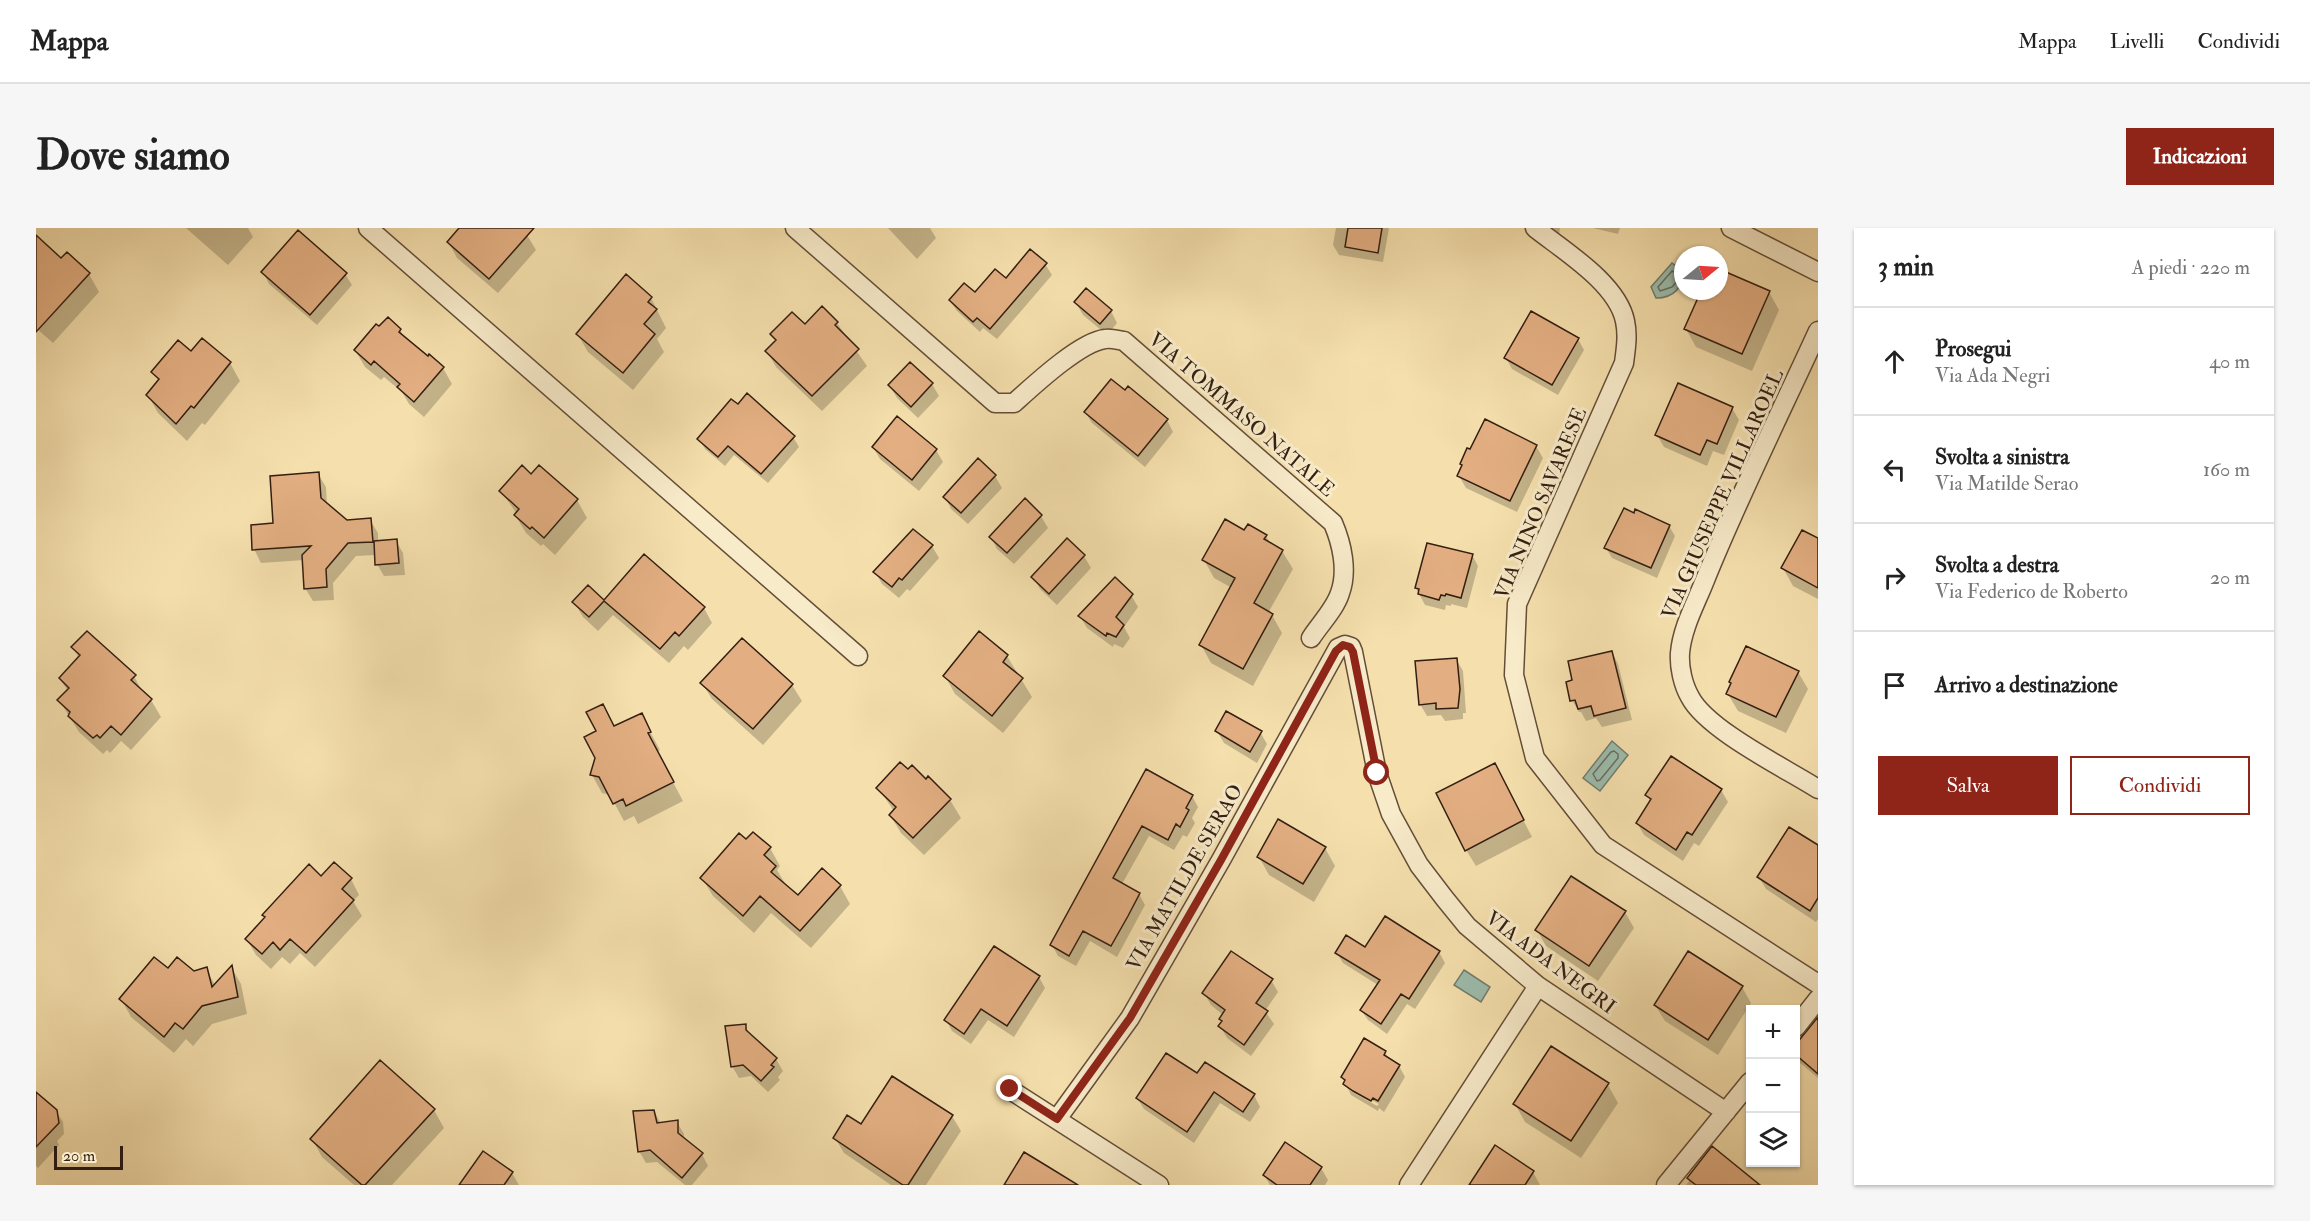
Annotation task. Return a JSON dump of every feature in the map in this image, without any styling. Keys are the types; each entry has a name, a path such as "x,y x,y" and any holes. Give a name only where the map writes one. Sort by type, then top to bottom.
{"street":[{"path":"368,228 858,656"},
{"name":"VIA TOMMASO NATALE","path":"795,228 995,403 1014,403 1090,343 1107,338 1124,341 1333,523 1341,541 1344,570 1340,594 1311,638"},
{"name":"VIA NINO SAVARESE","path":"1535,228 1601,282 1616,299 1625,319 1628,341 1624,363 1517,604 1514,675 1535,758 1603,845 1818,984"},
{"path":"1731,228 1818,273"},
{"name":"VIA GIUSEPPE VILLAROEL","path":"1818,331 1715,556 1685,631 1680,653 1682,676 1690,697 1703,716 1818,789"},
{"name":"VIA ADA NEGRI","path":"1338,648 1345,645 1352,649 1377,773 1391,814 1419,864 1467,926 1538,986 1726,1112"},
{"name":"VIA MATILDE SERAO","path":"1057,1119 1130,1018 1221,860 1338,648"},
{"path":"1409,1185 1538,986"},
{"path":"1800,1022 1818,999"},
{"path":"1666,1185 1746,1087"},
{"path":"1010,1089 1159,1185"}],"water":[{"path":"1672,263 1674,264 1673,294 1656,298 1651,287"},
{"path":"1612,741 1628,755 1600,791 1583,778"},
{"path":"1464,970 1490,987 1481,1002 1454,985"}],"building":[{"path":"459,228 534,228 489,279 447,242"},
{"path":"1348,228 1382,228 1378,253 1345,247"},
{"path":"298,230 347,273 310,315 261,272"},
{"path":"36,235 61,258 67,252 90,273 36,332"},
{"path":"1030,249 1047,263 990,329 977,318 973,322 949,300 964,283 975,292 995,269 1006,278"},
{"path":"1728,273 1770,291 1742,354 1684,329 1697,300 1728,300"},
{"path":"626,274 652,297 648,302 657,309 644,324 655,334 623,373 576,334"},
{"path":"1086,288 1112,310 1100,324 1074,302"},
{"path":"822,306 838,322 835,325 859,349 812,396 765,351 776,340 770,334 792,312 805,324"},
{"path":"1531,311 1579,338 1552,385 1504,358"},
{"path":"388,317 401,329 399,332 444,367 414,402 397,387 400,384 374,361 371,365 354,350 376,324 379,326"},
{"path":"202,338 231,362 194,408 191,406 176,424 146,395 159,379 151,372 178,340 191,351"},
{"path":"910,362 933,383 911,407 888,385"},
{"path":"1111,379 1125,390 1128,386 1168,419 1138,456 1084,412"},
{"path":"1678,383 1733,407 1717,444 1707,440 1700,455 1655,435"},
{"path":"747,393 795,436 761,474 728,446 718,457 697,439 731,399 738,404"},
{"path":"897,416 937,449 912,480 872,447"},
{"path":"1485,419 1537,445 1510,501 1457,476 1467,448 1470,449"},
{"path":"978,458 996,475 961,513 943,497"},
{"path":"522,465 531,474 539,465 578,499 544,538 514,515 519,509 499,491"},
{"path":"319,472 321,498 347,520 371,518 373,542 348,543 326,569 327,587 304,589 302,555 311,546 252,550 251,525 273,523 270,476"},
{"path":"1025,498 1042,515 1007,553 989,537"},
{"path":"1624,508 1634,513 1635,509 1670,525 1651,568 1604,548"},
{"path":"1225,519 1244,530 1248,524 1267,535 1264,539 1283,550 1254,603 1273,614 1243,669 1199,645 1235,578 1202,560"},
{"path":"913,529 933,545 902,580 899,578 892,587 873,572"},
{"path":"1802,530 1818,538 1818,588 1781,568"},
{"path":"1067,538 1085,555 1049,594 1031,577"},
{"path":"397,539 399,563 375,565 374,541"},
{"path":"1427,543 1473,554 1461,598 1446,594 1441,595 1439,600 1418,594 1419,589 1415,588"},
{"path":"644,554 705,607 679,636 675,632 660,649 604,601 589,617 572,602 588,585 604,600"},
{"path":"1115,577 1133,594 1116,617 1124,625 1116,637 1107,633 1106,636 1078,616"},
{"path":"87,631 136,675 131,680 152,699 121,735 111,726 100,738 97,735 93,738 68,716 70,712 57,700 69,688 59,678 80,655 71,647"},
{"path":"979,631 1008,655 1003,662 1023,678 992,716 943,676"},
{"path":"742,638 793,684 753,729 700,683"},
{"path":"1746,646 1799,671 1776,717 1726,694 1731,683 1729,682"},
{"path":"1612,651 1626,708 1594,716 1591,706 1578,709 1575,700 1570,701 1566,682 1572,680 1568,661"},
{"path":"1457,658 1460,689 1458,708 1436,709 1436,703 1419,705 1415,661"},
{"path":"603,704 614,726 642,713 651,732 648,733 674,782 626,806 623,799 613,804 599,777 590,775 595,758 584,737 596,731 586,712"},
{"path":"1226,711 1262,731 1250,752 1215,731"},
{"path":"1671,756 1722,789 1692,835 1687,832 1676,850 1636,823 1651,799 1645,795"},
{"path":"900,762 908,769 912,765 926,779 928,776 951,799 913,838 889,815 896,807 876,788"},
{"path":"1495,763 1524,820 1465,851 1436,793"},
{"path":"1146,769 1193,795 1186,808 1189,810 1180,827 1176,824 1168,840 1142,826 1113,878 1140,893 1128,916 1111,946 1083,931 1069,956 1050,945"},
{"path":"1278,819 1326,847 1303,884 1257,857"},
{"path":"1789,827 1818,845 1818,898 1810,911 1757,877"},
{"path":"753,832 771,847 764,855 776,866 771,872 798,895 822,868 841,885 800,931 760,896 743,916 700,878 739,833 746,839"},
{"path":"334,862 352,878 342,889 354,900 306,953 290,939 280,950 273,942 262,954 245,939 265,917 262,915 309,864 321,876"},
{"path":"1571,876 1626,911 1589,966 1535,930"},
{"path":"1385,916 1440,951 1409,999 1401,994 1381,1024 1360,1010 1380,980 1335,953 1346,935 1365,947"},
{"path":"994,946 1040,976 1007,1026 981,1009 964,1034 944,1020"},
{"path":"1231,951 1273,979 1256,1003 1268,1011 1244,1045 1218,1026 1222,1021 1219,1019 1225,1010 1202,993"},
{"path":"1688,951 1743,986 1708,1040 1654,1005"},
{"path":"154,957 168,968 177,957 194,971 207,967 212,987 232,965 238,997 202,1006 183,1029 175,1023 164,1037 119,999"},
{"path":"1818,1017 1818,1074 1800,1058 1800,1039"},
{"path":"746,1024 746,1030 777,1058 771,1065 774,1067 761,1081 743,1065 731,1067 725,1026"},
{"path":"1364,1038 1386,1051 1384,1055 1400,1065 1378,1101 1373,1098 1371,1101 1353,1091 1343,1084 1345,1080 1341,1077"},
{"path":"1551,1046 1609,1083 1571,1141 1513,1104"},
{"path":"1166,1053 1197,1073 1205,1062 1255,1094 1243,1112 1214,1092 1187,1132 1136,1098"},
{"path":"380,1060 435,1109 365,1185 362,1185 310,1139"},
{"path":"892,1076 953,1115 908,1185 903,1185 833,1138 847,1115 861,1124"},
{"path":"36,1092 57,1110 59,1123 36,1147"},
{"path":"654,1110 657,1123 678,1120 678,1133 703,1153 682,1178 650,1150 638,1152 633,1111"},
{"path":"1285,1142 1322,1167 1310,1185 1277,1185 1263,1175"},
{"path":"1495,1145 1534,1171 1525,1185 1469,1185"},
{"path":"1712,1146 1760,1185 1696,1185 1687,1178"},
{"path":"483,1151 513,1172 504,1185 459,1185"},
{"path":"1024,1152 1047,1166 1078,1185 1004,1185"}],"route":[{"path":"1010,1089 1057,1119 1130,1018 1221,860 1336,651 1343,645 1350,647 1353,652 1377,773"}]}
